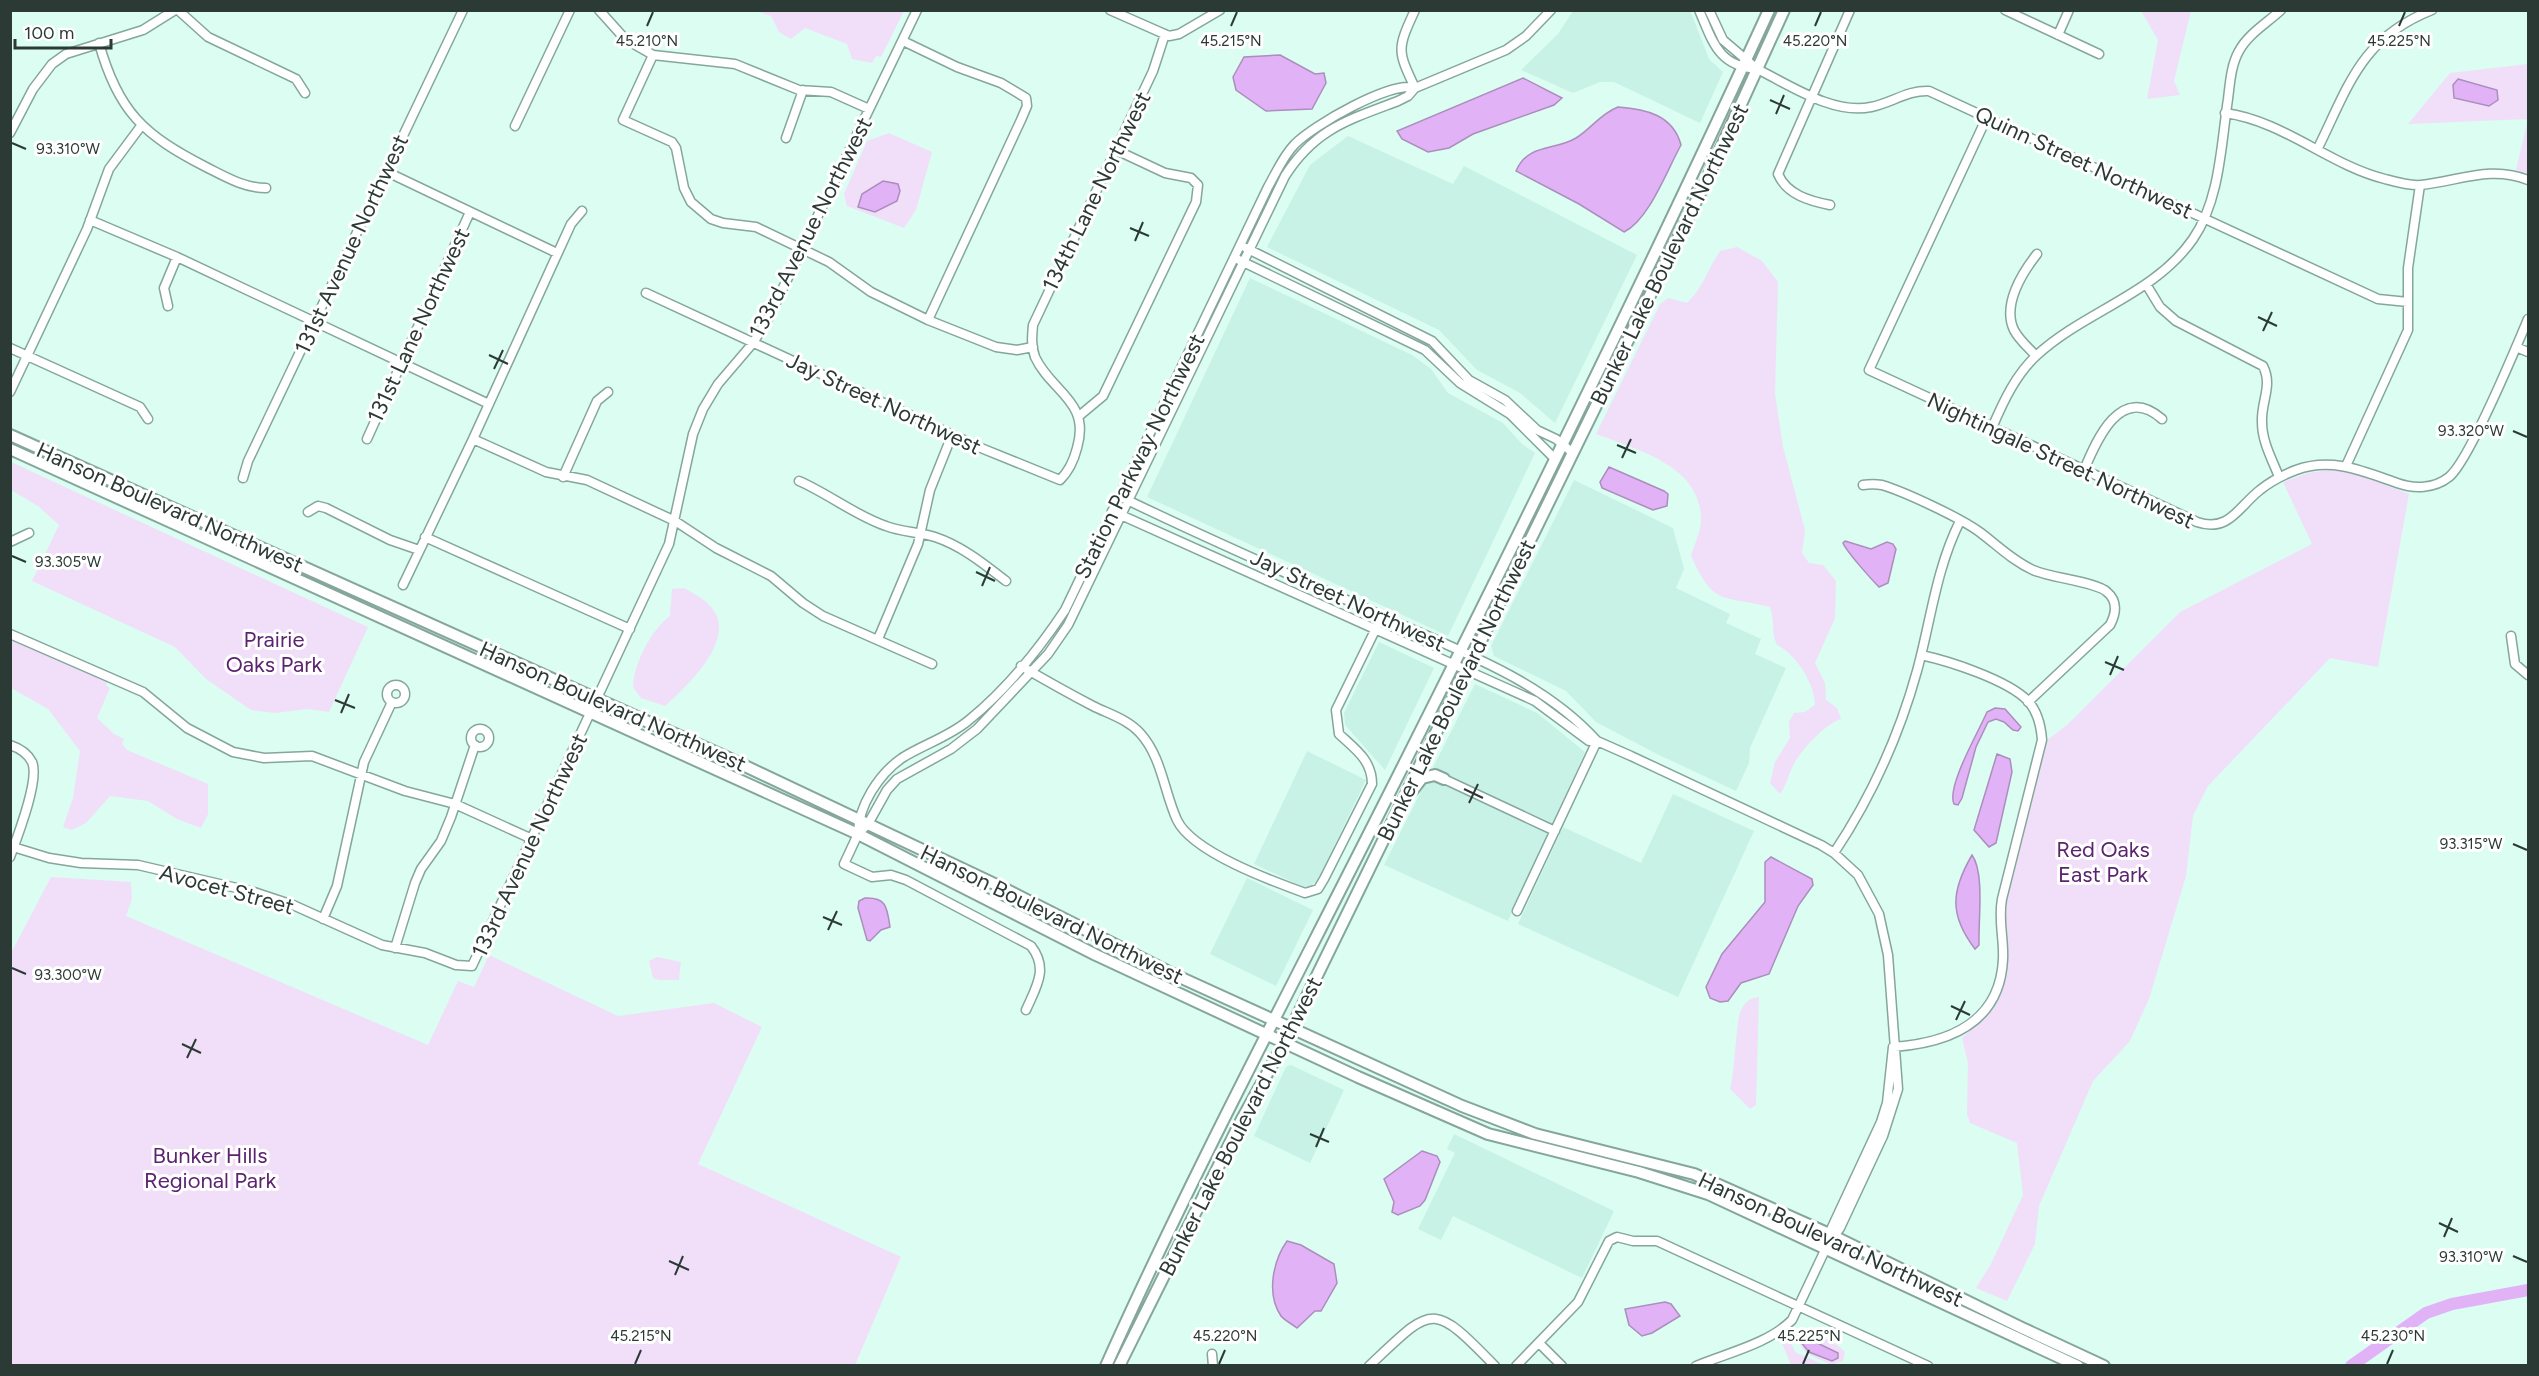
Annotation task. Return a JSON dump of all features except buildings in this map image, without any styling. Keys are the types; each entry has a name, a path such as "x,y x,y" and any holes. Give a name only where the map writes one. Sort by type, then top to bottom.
{"main road":[{"name":"Bunker Lake Boulevard Northwest","path":"1108,1361 1185,1198 1562,445 1769,10"},
{"name":"Bunker Lake Boulevard Northwest","path":"1119,1365 1241,1121 1284,1043 1705,183 1784,10"},
{"name":"Hanson Boulevard Northwest","path":"10,435 598,698 863,821 1166,971 1510,1126 1694,1174 1834,1233 2104,1365"},
{"name":"Hanson Boulevard Northwest","path":"10,449 858,834 1096,955 1284,1043 1488,1134 1681,1185 1826,1248 2074,1365"},
{"path":"1387,832 1419,781 1429,776 1444,779"}],"street":[{"path":"10,133 37,82 52,64 66,54 143,30 177,10 208,37 296,79 305,93"},
{"name":"131st Avenue Northwest","path":"243,478 248,461 463,10"},
{"path":"515,126 570,10"},
{"path":"599,10 626,39 653,55 735,64 803,90 831,92 869,109"},
{"name":"133rd Avenue Northwest","path":"472,966 669,544 693,434 703,409 718,384 753,343 769,317 917,10"},
{"path":"1110,10 1165,34 1179,34 1220,10"},
{"path":"1415,10 1400,46 1400,56 1415,88"},
{"name":"Quinn Street Northwest","path":"1699,10 1717,51 1729,61 1745,63 1838,106 1855,109 1872,107 1908,92 1929,91 2378,298 2408,302"},
{"name":"Quinn Street Northwest","path":"1709,10 1723,40 1745,63"},
{"path":"1830,205 1790,191 1782,184 1778,174 1850,10"},
{"path":"2005,10 2099,54"},
{"path":"2058,35 2068,10"},
{"path":"1992,428 2013,385 2036,356 2058,339 2146,284 2172,264 2192,240 2212,199 2233,67 2239,51 2248,38 2281,10"},
{"path":"2318,148 2361,62 2379,41 2410,19 2432,10"},
{"name":"Station Parkway Northwest","path":"1026,1010 1042,972 1038,956 1031,946 906,880 891,875 872,877 844,864 863,821 870,795 893,765 964,725 1021,666 1048,635 1065,610 1119,496 1239,260 1297,157 1313,141 1356,117 1398,101 1408,96 1415,88 1506,50 1526,36 1548,11"},
{"name":"134th Lane Northwest","path":"1033,347 1033,325 1041,304 1153,71 1165,34"},
{"path":"903,41 957,67 1001,83 1026,98 1027,106 928,320"},
{"path":"99,43 106,70 123,103 141,126 163,144 229,179 251,188 266,188"},
{"path":"653,55 623,120 672,142 684,188 700,212 723,223 756,227 829,262 871,292 928,320 965,332 996,347 1017,351 1033,347 1043,370 1064,393 1079,416 1103,396 1197,202 1198,185 1191,178 1165,172 1116,150"},
{"name":"Station Parkway Northwest","path":"1246,248 1268,188 1288,151 1324,121 1399,87 1415,88"},
{"path":"786,138 803,90"},
{"path":"2225,113 2245,116 2269,125 2384,179 2420,185 2484,174 2504,174 2529,180"},
{"name":"Nightingale Street Northwest","path":"1987,117 1869,370 2197,522 2215,526 2235,516 2259,491 2279,477 2310,466 2346,466 2418,488 2434,485 2450,476 2462,460 2516,347"},
{"path":"10,392 90,220 109,169 141,126"},
{"path":"385,171 557,253"},
{"path":"2346,466 2408,330 2408,268 2420,185"},
{"path":"1268,188 1278,192"},
{"path":"403,585 473,439 557,253 571,224 582,211"},
{"name":"131st Lane Northwest","path":"367,439 470,212"},
{"path":"90,220 177,257 489,404"},
{"path":"1246,248 1432,340 1469,380 1504,400 1538,430 1573,453"},
{"path":"2036,356 2014,330 2011,311 2016,288 2026,268 2037,255"},
{"path":"168,306 164,288 177,257"},
{"path":"1239,260 1425,350 1460,383 1510,414 1555,459"},
{"name":"Station Parkway Northwest","path":"863,821 897,779 967,739 1031,672 1068,625 1124,515 1239,260"},
{"path":"2146,284 2160,307 2176,321 2263,366 2269,381 2263,405 2263,432 2279,477"},
{"name":"Jay Street Northwest","path":"646,293 952,435 1058,481 1067,473 1075,457 1081,429 1079,416"},
{"path":"2529,319 2516,347 2529,352"},
{"path":"10,348 140,408 148,419"},
{"path":"563,477 597,401 608,392"},
{"path":"2084,470 2104,427 2118,414 2138,406 2154,412 2162,419"},
{"path":"878,639 921,533 930,490 952,435"},
{"path":"473,439 546,472 587,480 675,520 716,548 771,576 802,603 823,616 932,664"},
{"path":"799,481 828,493 866,517 887,527 921,533 949,542 1006,580"},
{"path":"1863,485 1885,486 1960,521 2022,564 2053,578 2101,588 2112,597 2115,604 2113,619 2109,625 2028,702"},
{"name":"Jay Street Northwest","path":"1119,496 1460,652 1546,695 1597,741 1834,853 1858,875 1879,914 1888,955 1893,1047 1898,1079 1892,1112 1834,1233"},
{"path":"308,512 318,506 326,508 390,540 419,550"},
{"name":"Jay Street Northwest","path":"1112,511 1535,700 1589,741 1597,741"},
{"path":"1834,853 1891,751 1921,655 1937,580 1960,521"},
{"path":"10,542 29,533"},
{"path":"425,537 630,629"},
{"path":"1021,666 1127,722 1140,733 1154,754 1178,822 1189,838 1270,881 1305,893 1318,889 1372,784 1372,774 1366,758 1339,734 1336,710 1382,616"},
{"path":"10,634 143,692 187,728 233,752 264,758 312,756 411,794 455,804 532,838"},
{"path":"2511,636 2515,664 2529,675"},
{"path":"1893,1047 1936,1042 1961,1031 1980,1015 1994,994 2003,963 2000,908 2041,749 2041,732 2037,716 2028,702 2009,688 1958,664 1921,655"},
{"path":"323,919 337,886 369,749 392,702"},
{"path":"1517,911 1597,741"},
{"path":"10,745 27,754 33,763 34,779 10,857"},
{"path":"395,948 415,883 421,869 441,841 475,746"},
{"path":"1444,779 1555,831"},
{"name":"Avocet Street","path":"12,846 49,858 81,864 138,865 272,897 395,948 424,953 456,965 472,966"},
{"name":"Jay Street Northwest","path":"1834,1233 1881,1122 1889,1090 1893,1047"},
{"path":"1696,1365 1766,1338 1783,1329 1799,1307 1834,1233"},
{"path":"1516,1365 1578,1302 1612,1238 1658,1241 1928,1365"},
{"path":"1369,1365 1418,1321 1432,1318 1451,1323 1495,1365"},
{"path":"1539,1343 1562,1365"},
{"path":"1212,1354 1213,1365"}],"shaded area":[{"path":"1690,10 1709,59 1723,72 1700,123 1614,82 1600,82 1573,93 1521,70 1558,34 1573,11"},
{"path":"1280,55 1315,74 1324,73 1326,83 1312,109 1266,111 1236,90 1233,77 1244,57"},
{"path":"1523,78 1562,98 1554,105 1473,134 1449,148 1428,152 1402,139 1397,131"},
{"path":"2458,79 2497,90 2498,100 2489,106 2454,98 2453,85"},
{"path":"1618,107 1657,115 1672,127 1681,145 1649,206 1633,226 1624,232 1579,204 1516,171 1527,156 1576,138 1606,113"},
{"path":"1348,136 1453,184 1464,166 1637,255 1555,423 1520,393 1477,370 1439,330 1267,247 1310,165"},
{"path":"883,181 898,184 900,191 897,201 875,212 858,207 862,194"},
{"path":"1250,278 1412,355 1431,369 1448,393 1503,423 1522,444 1535,453 1448,636 1147,497"},
{"path":"1609,467 1664,491 1668,494 1667,506 1653,510 1602,488 1600,482"},
{"path":"1574,480 1673,528 1684,569 1676,588 1730,614 1726,623 1761,639 1755,654 1786,668 1750,748 1749,763 1736,791 1596,722 1566,691 1494,656 1491,646"},
{"path":"1845,541 1871,549 1887,542 1893,544 1896,549 1888,583 1879,587 1849,552 1843,543"},
{"path":"1379,642 1434,668 1385,770 1345,725 1344,713"},
{"path":"1475,684 1537,713 1585,752 1508,921 1384,865"},
{"path":"1995,708 2005,709 2021,727 2018,731 1996,719 1988,722 1976,747 1962,798 1958,805 1954,804 1955,785 1964,759 1987,712"},
{"path":"1307,751 1366,780 1318,879 1311,886 1303,887 1254,864"},
{"path":"1997,754 2010,759 2012,772 1996,843 1989,847 1974,830"},
{"path":"1673,794 1754,831 1678,997 1518,924 1563,827 1641,863"},
{"path":"1972,855 1976,863 1980,885 1979,945 1975,949 1961,925 1956,903 1960,880"},
{"path":"1771,857 1812,879 1813,885 1798,906 1769,974 1741,983 1728,1001 1720,1002 1710,998 1706,987 1722,954 1765,902 1765,862"},
{"path":"1247,878 1313,910 1276,986 1210,954"},
{"path":"865,898 878,899 885,905 890,927 881,930 870,941 867,940 858,908 859,901"},
{"path":"1291,1065 1344,1090 1310,1163 1254,1136 1286,1067"},
{"path":"1454,1134 1614,1211 1582,1278 1453,1216 1441,1240 1418,1229 1455,1153 1447,1149"},
{"path":"1422,1151 1437,1156 1440,1162 1425,1200 1420,1206 1398,1215 1392,1212 1394,1202 1384,1179"},
{"path":"1287,1241 1301,1245 1334,1264 1337,1283 1321,1311 1315,1311 1297,1328 1281,1316 1274,1298 1275,1268"},
{"path":"1665,1302 1671,1304 1680,1316 1652,1333 1642,1336 1629,1325 1625,1309"},
{"path":"1805,1337 1838,1353 1838,1358 1832,1361 1809,1352 1800,1341"}],"green space":[{"path":"904,10 881,57 876,56 872,63 852,59 847,44 805,28 791,39 779,32 771,16 756,11"},
{"path":"2141,11 2191,11 2174,81 2180,95 2147,99 2158,40"},
{"path":"2528,64 2528,119 2408,124 2450,73"},
{"path":"2528,119 2528,174 2516,170"},
{"path":"889,133 932,152 916,210 904,228 847,206 844,194 867,141"},
{"path":"1737,247 1762,261 1778,282 1775,394 1783,447 1805,530 1802,553 1809,563 1823,565 1836,581 1835,618 1815,663 1825,683 1826,700 1837,708 1841,719 1821,732 1802,751 1780,794 1770,783 1775,762 1790,738 1789,722 1794,713 1805,712 1815,705 1808,679 1791,655 1777,645 1770,607 1730,599 1706,584 1691,556 1701,520 1698,501 1691,486 1664,462 1596,434 1660,304 1668,298 1687,303 1701,285 1720,251"},
{"name":"Prairie Oaks Park","path":"11,462 368,627 329,712 307,709 275,713 251,710 206,679 175,647 32,581 59,525 38,506 11,490"},
{"name":"Red Oaks East Park","path":"2330,470 2353,472 2409,494 2378,667 2330,658 2208,786 2193,816 2186,876 2149,999 2130,1041 2093,1081 2039,1206 2035,1244 2007,1301 1976,1288 1991,1264 2023,1195 2017,1143 1970,1123 1967,1114 1968,1063 1962,1038 1990,1010 2003,981 2008,952 2005,904 2046,741 2067,725 2180,612 2312,544 2283,482 2308,473"},
{"path":"684,588 702,599 716,614 719,626 717,639 712,652 694,677 665,706 641,698 633,687 634,678 640,658 650,638 670,616 672,589"},
{"path":"11,639 107,682 106,685 110,688 97,718 114,734 124,739 122,744 127,750 208,784 208,814 201,828 177,819 148,801 110,796 86,823 72,830 63,827 73,798 80,751 48,709 11,688"},
{"name":"Bunker Hills Regional Park","path":"51,877 131,882 132,899 126,916 428,1045 458,981 474,987 489,955 618,1016 714,1003 762,1027 698,1164 901,1257 855,1365 11,1365 11,953"},
{"path":"657,957 681,962 679,980 653,978 649,961"},
{"path":"1759,997 1756,1105 1750,1109 1730,1089 1739,1015 1746,1003"},
{"path":"1803,1330 1836,1344 1845,1352 1843,1361 1832,1365 1806,1352 1798,1338"},
{"path":"1786,1331 1795,1352 1824,1365 1791,1365 1779,1336"}],"waterway":[{"path":"2351,1366 2426,1313 2452,1304 2528,1290"}]}
